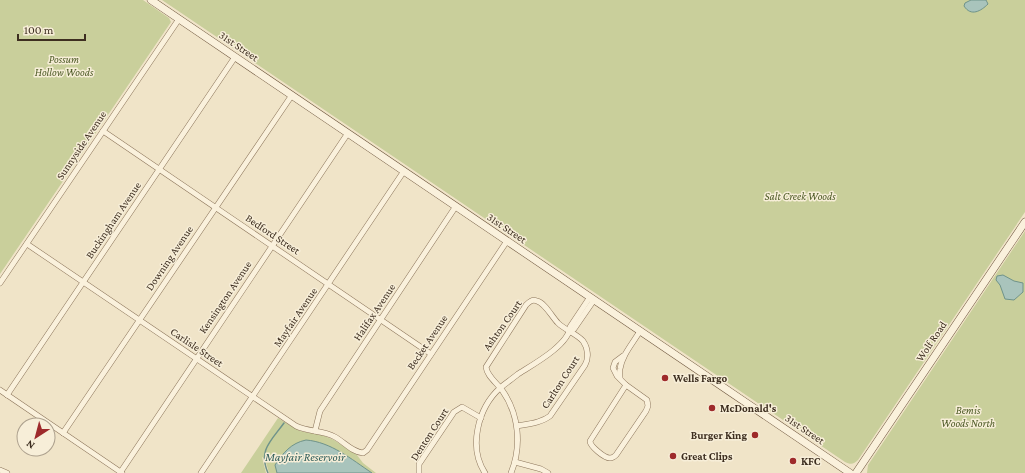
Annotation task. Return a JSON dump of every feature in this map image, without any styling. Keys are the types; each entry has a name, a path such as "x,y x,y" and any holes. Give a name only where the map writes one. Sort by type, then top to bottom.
{"main road":[{"name":"31st Street","path":"151,0 850,473"},
{"name":"Wolf Road","path":"856,473 1025,222"}],"street":[{"name":"Sunnyside Avenue","path":"0,283 179,19"},
{"name":"Buckingham Avenue","path":"7,395 235,57"},
{"name":"Downing Avenue","path":"64,433 215,207 292,95"},
{"name":"Bedford Street","path":"103,131 431,354"},
{"name":"Kensington Avenue","path":"121,473 196,358 348,133"},
{"name":"Mayfair Avenue","path":"201,473 404,171"},
{"name":"Halifax Avenue","path":"315,431 320,411 456,206"},
{"name":"Becket Avenue","path":"363,453 367,450 507,241"},
{"name":"Carlisle Street","path":"27,244 296,426 305,430 315,431 335,437 356,452 363,453"},
{"path":"485,473 480,466 476,442 481,418 488,402 493,394 500,388 549,354 561,343 570,332 570,327 592,299"},
{"name":"Ashton Court","path":"511,473 515,462 518,441 517,426 510,404 488,373 486,367 529,302 535,300 540,302 558,323 570,332"},
{"name":"Carlton Court","path":"517,426 534,423 550,416 586,362 588,354 583,342 570,332"},
{"path":"626,385 590,441 592,447 608,458 613,458 616,455 648,406 647,400 644,397 626,385 613,371 615,362 623,356 640,332"},
{"path":"0,390 121,473"},
{"name":"Denton Court","path":"419,473 419,464 454,412 462,406 481,418"},
{"path":"515,462 541,469 548,473"},
{"path":"0,470 7,473"}],"green space":[{"name":"Possum Hollow Woods","path":"0,0 143,0 169,18 171,22 0,274"},
{"name":"Salt Creek Woods","path":"162,0 1025,0 1025,212 858,460 849,464"},
{"name":"Bemis Woods North","path":"1025,231 1025,473 867,473 868,465"},
{"path":"278,418 300,431 322,435 334,440 357,455 363,463 376,473 269,473 265,459 262,457 266,473 241,473"}],"water":[{"path":"971,0 986,0 988,4 979,11 973,12 964,6 965,3"},
{"path":"1003,275 1014,281 1023,283 1023,292 1014,300 1005,299 1000,285 996,280 997,276"},
{"name":"Mayfair Reservoir","path":"306,440 315,441 332,448 372,473 277,473 275,465 284,453 296,443"}],"waterway":[{"path":"268,473 265,465 265,452 267,446 284,423"}],"place":[{"name":"Wells Fargo","path":"665,378"},
{"name":"McDonald's","path":"712,408"},
{"name":"Burger King","path":"755,435"},
{"name":"Great Clips","path":"673,456"},
{"name":"KFC","path":"793,461"}]}
